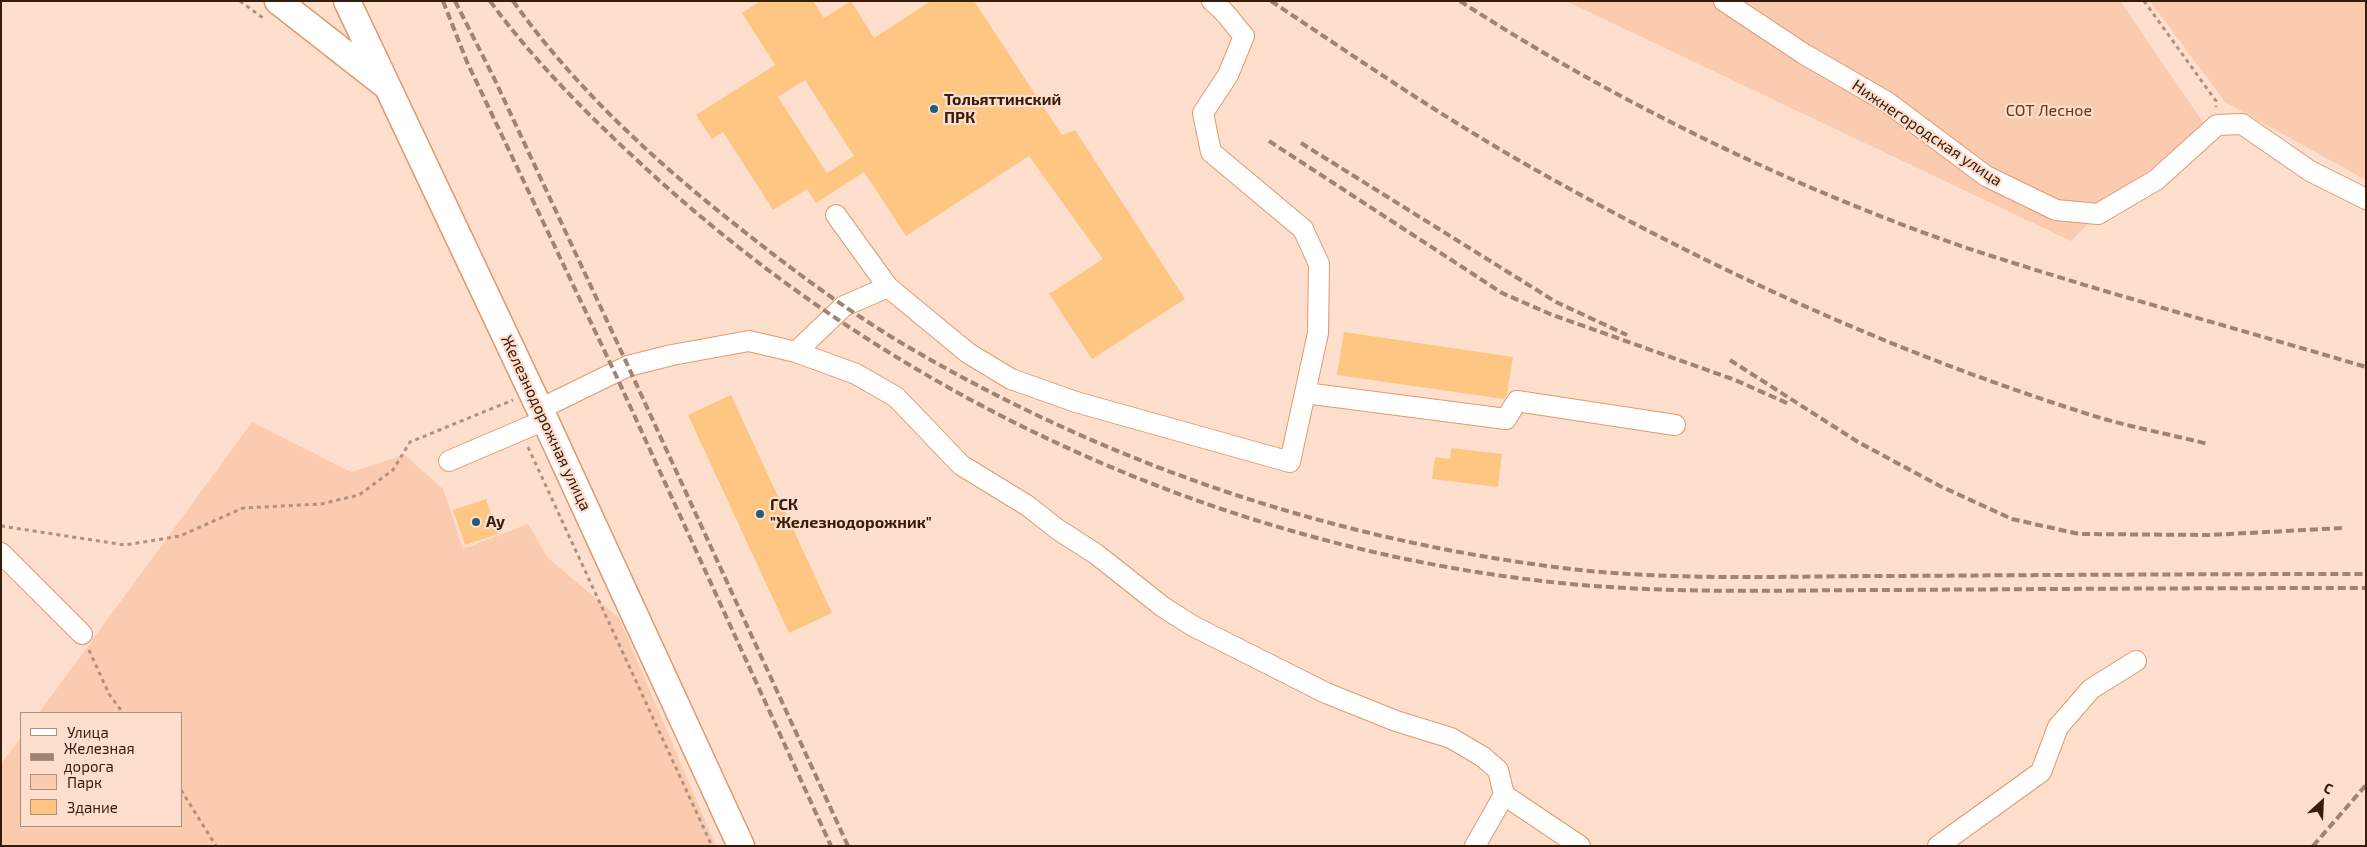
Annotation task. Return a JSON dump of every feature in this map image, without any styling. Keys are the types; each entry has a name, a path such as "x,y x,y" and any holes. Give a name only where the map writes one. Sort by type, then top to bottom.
{"main road":[{"name":"Железнодорожная улица","path":"347,1 389,88 536,420 741,846"},
{"path":"274,13 389,88"}],"street":[{"path":"836,215 888,287 968,353 1012,379 1076,402 1290,462 1318,333 1319,264 1303,229 1211,152 1204,113 1228,75 1244,36 1230,22 1222,8 1212,1"},
{"name":"Нижнегородская улица","path":"1724,1 1804,54 1887,102 1986,176 2056,210 2098,214 2156,180 2217,125"},
{"path":"2217,125 2242,124 2310,171 2366,199"},
{"path":"796,352 844,306 888,287"},
{"path":"449,461 536,420 614,372 672,355 749,341 796,352 856,374 896,397 961,465 1028,506 1057,529 1096,554 1163,607 1193,626 1326,693 1396,721 1451,738 1483,757 1498,770 1504,796 1475,846"},
{"path":"1305,393 1506,419 1517,401 1675,425"},
{"path":"1,554 82,634"},
{"path":"1938,846 2040,772 2058,727 2091,689 2136,661"},
{"path":"1504,796 1580,846"}],"path":[{"path":"240,1 274,13"},
{"path":"2144,1 2216,101 2217,125"},
{"path":"509,391 513,400 536,420 528,448 712,846"},
{"path":"1,526 125,545 180,536 243,508 320,504 359,496 393,470 410,442 513,400"},
{"path":"82,634 109,694 122,712"},
{"path":"182,792 216,846"}],"green space":[{"name":"СОТ Лесное","path":"1566,1 2120,1 2205,125 2108,203 2071,241"},
{"path":"2150,1 2366,1 2366,180 2225,102"},
{"path":"252,422 351,472 405,455 443,489 463,549 528,524 547,557 619,618 716,846 1,846 1,764 20,738 20,827 182,827 182,712 40,712"}],"building":[{"path":"760,1 813,1 824,18 851,1 874,38 931,1 974,1 1062,135 1075,130 1185,299 1092,359 1049,294 1103,259 1029,156 906,236 864,172 816,203 807,189 773,210 723,132 712,139 696,115 775,65 742,13","holes":["805,80 854,156 827,173 778,97"]},
{"path":"1344,332 1513,357 1507,394 1504,399 1337,375"},
{"name":"ГСК \"Железнодорожник\"","path":"731,395 832,613 789,633 688,415"},
{"path":"1451,448 1502,454 1498,487 1432,479 1435,457 1450,459"},
{"name":"Ау","path":"486,499 498,534 465,545 453,510"}],"railway":[{"path":"443,1 467,62 614,371 831,846"},
{"path":"455,1 494,78 628,366 848,846"},
{"path":"490,1 527,48 567,92 652,174 750,256 854,330 964,396 1078,453 1197,500 1319,538 1443,566 1570,584 1730,591 2366,588"},
{"path":"513,1 560,61 640,144 727,218 839,303 910,348 987,391 1066,429 1147,463 1229,493 1312,518 1397,539 1483,556 1610,573 1729,577 2366,574"},
{"path":"1271,1 1494,146 1595,202 1732,273 1873,336 2018,391 2105,419 2208,444"},
{"path":"1460,1 1518,38 1641,107 1705,139 1834,198 1899,224 2014,263 2366,367"},
{"path":"1269,141 1502,293 1550,314 1735,380 1789,404"},
{"path":"1301,143 1556,302 1627,335"},
{"path":"1730,360 1858,442 1940,486 2012,519 2079,534 2210,535 2343,528"},
{"path":"2313,846 2366,785"}],"place":[{"name":"Тольяттинский ПРК","path":"934,109"},
{"name":"ГСК \"Железнодорожник\"","path":"760,514"},
{"name":"Ау","path":"476,522"}]}
